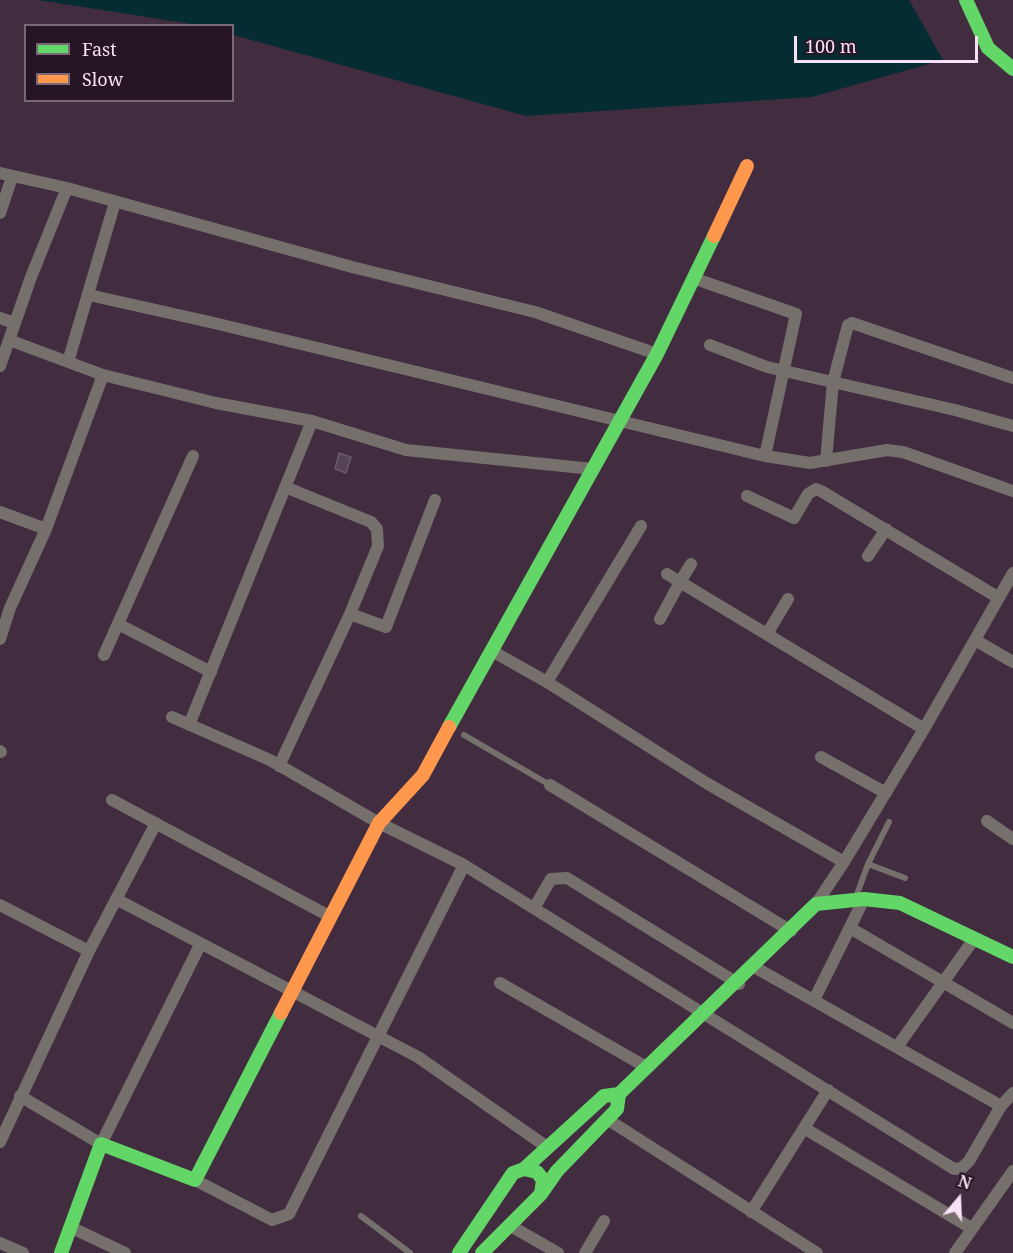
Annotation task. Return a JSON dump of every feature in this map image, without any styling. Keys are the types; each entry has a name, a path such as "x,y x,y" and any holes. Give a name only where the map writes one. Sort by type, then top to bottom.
{"street":[{"path":"966,0 985,46 997,59 1013,69"},
{"path":"195,1180 379,824 423,776 657,354 747,166"},
{"path":"0,172 12,177 67,188 352,267 535,312 657,354"},
{"path":"0,213 12,177"},
{"path":"0,366 14,323 67,188"},
{"path":"68,362 115,202"},
{"path":"693,278 796,314 765,456"},
{"path":"89,295 765,456 810,463 887,450 903,452 1013,491"},
{"path":"0,318 14,323"},
{"path":"826,461 833,382 848,325 852,323 1013,378"},
{"path":"9,340 103,375 216,403 312,421 406,450 593,469"},
{"path":"710,345 783,371 1013,426"},
{"path":"0,639 10,608 46,529 103,375"},
{"path":"189,725 312,421"},
{"path":"105,655 193,456"},
{"path":"279,766 350,614 378,546 377,530 370,522 285,487"},
{"path":"747,496 794,518 808,494 816,489 999,598"},
{"path":"350,614 386,627 435,500"},
{"path":"0,512 46,529"},
{"path":"547,682 641,526"},
{"path":"868,556 886,529"},
{"path":"660,619 691,564"},
{"path":"482,1253 541,1194 557,1171 617,1108 619,1094 704,1013 756,968 816,904 886,793 1013,573"},
{"path":"667,574 924,729"},
{"path":"767,634 788,599"},
{"path":"118,624 211,672"},
{"path":"975,640 1013,662"},
{"path":"492,651 547,682 708,784 844,861"},
{"path":"172,717 279,766 379,824 464,865 954,1169 962,1168 969,1161 1001,1106 1013,1093"},
{"path":"821,757 886,793"},
{"path":"550,784 791,931"},
{"path":"112,800 331,917"},
{"path":"987,821 1013,839"},
{"path":"0,1142 90,951 156,823"},
{"path":"20,1096 101,1144 195,1180 272,1220 289,1214 464,865"},
{"path":"534,908 551,879 567,878 739,984"},
{"path":"116,899 200,945 378,1036 454,1080 548,1147"},
{"path":"816,904 860,899 900,903 1013,957"},
{"path":"814,1000 850,928 860,899"},
{"path":"0,905 90,951"},
{"path":"850,928 895,952 943,983 1013,1023"},
{"path":"897,1047 974,939"},
{"path":"61,1253 101,1144 200,945"},
{"path":"756,968 1001,1106"},
{"path":"500,983 646,1067"},
{"path":"751,1212 828,1090"},
{"path":"459,1253 513,1173 524,1169 604,1096 619,1094"},
{"path":"607,1119 817,1253"},
{"path":"804,1128 971,1228"},
{"path":"524,1169 537,1172 543,1180 541,1194"},
{"path":"955,1253 1013,1171"},
{"path":"585,1253 604,1221"},
{"path":"508,1226 558,1253"},
{"path":"70,1227 125,1253"},
{"path":"0,1244 23,1253"}],"lane":[{"path":"464,735 550,784"},
{"path":"860,899 868,864 889,822"},
{"path":"868,864 905,878"},
{"path":"361,1216 410,1253"}],"shaded area":[{"path":"38,0 909,0 943,60 812,97 526,116 234,35 234,24 192,24"}],"building":[{"path":"339,453 351,457 346,473 335,469"}],"traffic: fast":[{"path":"966,0 988,48 1013,69"},
{"path":"449,727 657,354 714,236"},
{"path":"541,1194 557,1171 617,1109 619,1094 816,904 864,899 900,903 1013,957"},
{"path":"61,1253 101,1144 195,1180 281,1013"},
{"path":"524,1169 604,1096 619,1094"},
{"path":"459,1253 513,1173 524,1169 537,1172 543,1180 541,1194 482,1253"}],"traffic: slow":[{"path":"714,236 747,166"},
{"path":"281,1013 379,823 423,775 449,727"}]}
